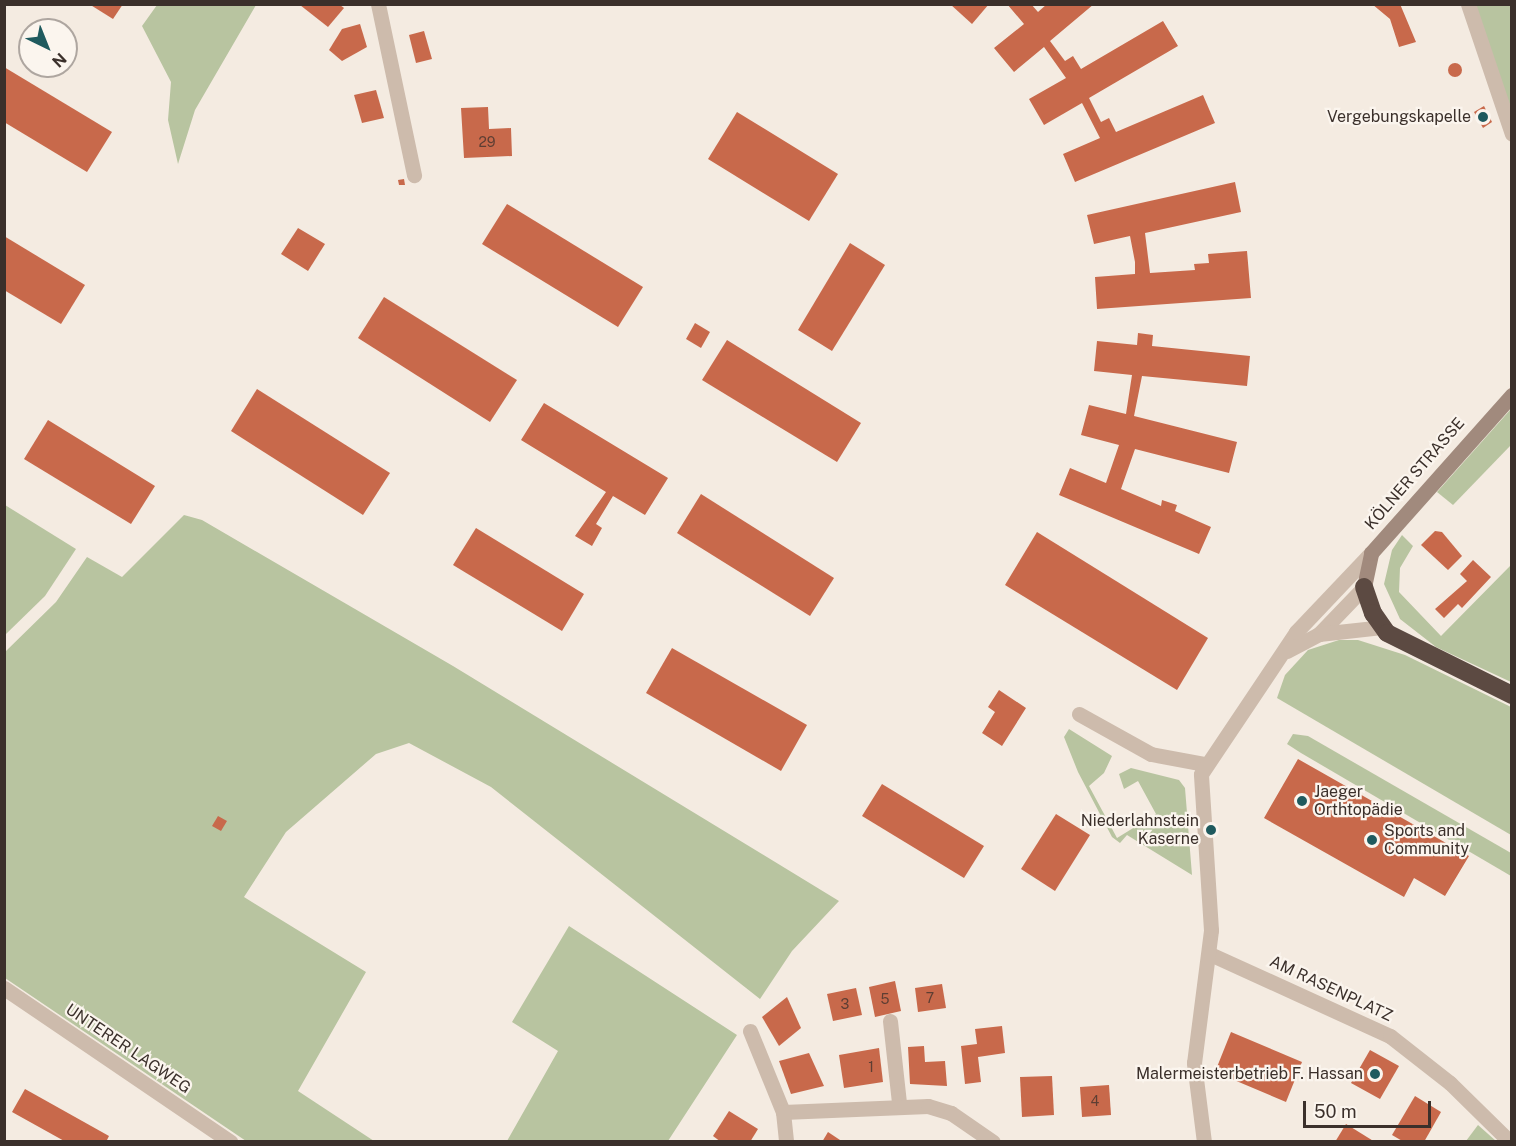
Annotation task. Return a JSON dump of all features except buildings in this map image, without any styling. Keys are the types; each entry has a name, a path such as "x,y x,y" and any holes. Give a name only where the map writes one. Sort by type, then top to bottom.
{"highway":[{"path":"1364,587 1382,627 1512,695"}],"street":[{"path":"378,4 414,175"},
{"path":"1468,4 1512,134"},
{"name":"KÖLNER STRASSE","path":"1364,587 1371,554 1512,394"},
{"path":"1204,1142 1194,1063 1210,954 1200,785 1206,764 1311,614 1371,554"},
{"path":"1311,614 1364,587"},
{"path":"1287,651 1319,634 1364,587"},
{"path":"1319,634 1382,627"},
{"path":"1079,714 1151,754 1206,764"},
{"name":"AM RASENPLATZ","path":"1210,954 1390,1036 1450,1083 1510,1142"},
{"name":"UNTERER LAGWEG","path":"4,988 231,1142"},
{"path":"890,1022 899,1104"},
{"path":"750,1031 783,1112 786,1142"},
{"path":"783,1112 899,1104 951,1113 993,1142"}],"green space":[{"path":"157,5 256,5 195,110 178,164 168,120 171,82 142,26"},
{"path":"1474,5 1511,5 1511,122"},
{"path":"1511,409 1511,445 1453,505 1437,492"},
{"path":"5,505 76,549 45,596 5,635"},
{"path":"184,515 202,520 453,666 839,901 792,951 760,999 491,787 409,743 376,754 286,832 244,897 366,972 298,1091 374,1141 246,1141 5,978 5,652 56,602 87,557 122,577"},
{"path":"1402,535 1413,546 1400,568 1399,592 1441,636 1511,565 1511,682 1436,647 1400,619 1384,584 1392,550"},
{"path":"1339,640 1358,640 1405,655 1511,707 1511,835 1277,698 1285,675 1308,650"},
{"path":"1069,729 1112,756 1104,773 1089,786 1117,838 1156,814 1138,781 1124,789 1119,774 1131,768 1179,780 1185,788 1192,875 1127,835 1120,843 1112,837 1078,772 1064,737"},
{"path":"1293,734 1308,736 1511,853 1511,876 1287,744"},
{"path":"569,926 737,1035 668,1141 507,1141 558,1051 512,1022"},
{"path":"1478,1125 1496,1141 1466,1141"}],"place":[{"name":"Vergebungskapelle","path":"1483,117"},
{"name":"Jaeger Orthtopädie","path":"1302,801"},
{"name":"Niederlahnstein Kaserne","path":"1211,830"},
{"name":"Sports and Community","path":"1372,840"},
{"name":"Malermeisterbetrieb F. Hassan","path":"1375,1074"}]}
